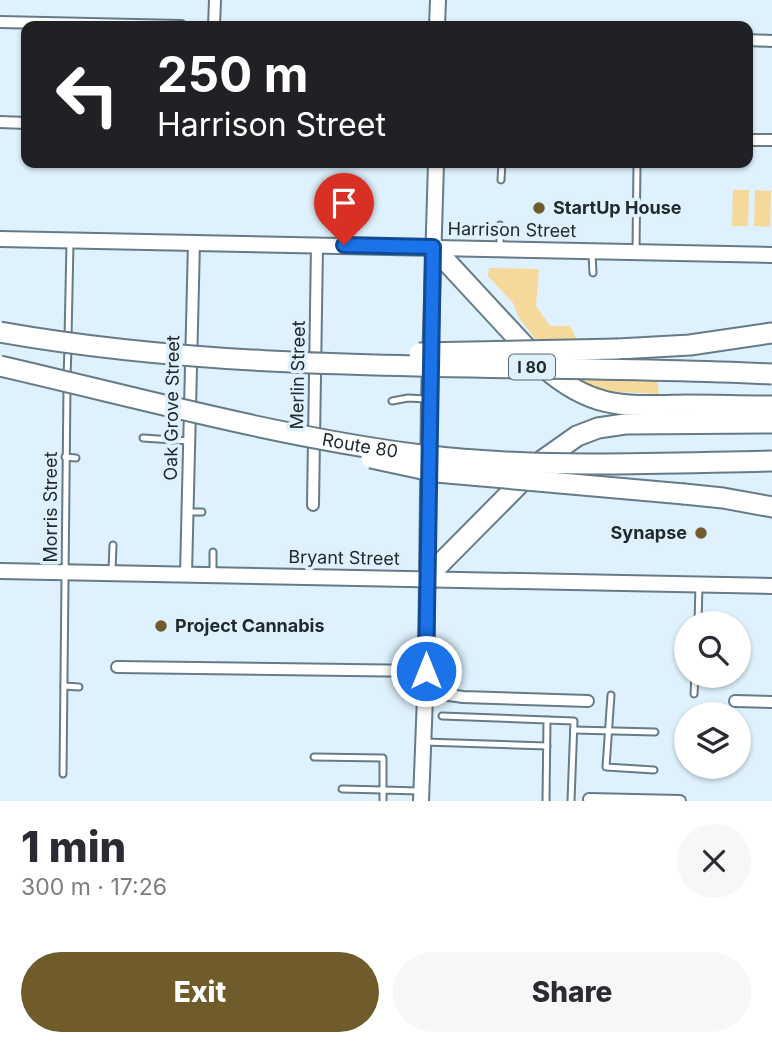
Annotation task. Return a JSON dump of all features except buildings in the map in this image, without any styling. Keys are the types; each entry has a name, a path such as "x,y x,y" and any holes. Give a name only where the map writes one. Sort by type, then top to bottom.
{"highway":[{"path":"433,247 562,383 590,397 624,406 772,423"},
{"name":"I 80","path":"0,332 133,351 293,362 772,374"},
{"path":"293,362 449,351 654,348 711,343 772,333"},
{"name":"Route 80","path":"0,366 294,433 378,449 474,460 578,464 772,461"},
{"path":"426,578 543,460 577,436 598,428 687,414 772,406"},
{"path":"294,433 366,457 436,472 723,498 772,507"}],"main road":[{"path":"437,21 438,0"},
{"path":"421,796 436,168"},
{"name":"Harrison Street","path":"0,239 772,256"},
{"name":"Bryant Street","path":"0,571 772,586"}],"street":[{"path":"214,21 215,0"},
{"path":"0,22 21,22"},
{"path":"753,40 772,41"},
{"path":"0,122 21,123"},
{"path":"753,140 772,141"},
{"name":"Oak Grove Street","path":"186,575 194,242"},
{"name":"Merlin Street","path":"313,505 317,245"},
{"path":"117,667 426,671"},
{"path":"425,694 588,701"},
{"path":"735,701 772,702"},
{"path":"589,799 680,801"}],"lane":[{"path":"501,180 502,168"},
{"path":"636,251 637,168"},
{"path":"500,225 500,248"},
{"name":"Morris Street","path":"63,774 69,240"},
{"path":"592,251 593,273"},
{"path":"392,401 408,398 429,399"},
{"path":"143,438 189,441"},
{"path":"65,457 76,458"},
{"path":"187,512 202,512"},
{"path":"112,573 113,545"},
{"path":"212,575 213,552"},
{"path":"698,611 699,585"},
{"path":"65,686 79,687"},
{"path":"694,688 694,694"},
{"path":"611,695 606,767 654,770"},
{"path":"442,716 574,721 571,801"},
{"path":"546,801 547,720"},
{"path":"574,730 655,732"},
{"path":"424,742 547,746"},
{"path":"314,757 383,758 383,801"},
{"path":"342,789 383,790 421,796"}],"shaded area":[{"path":"733,190 749,190 748,226 732,226"},
{"path":"755,190 771,191 770,227 754,226"},
{"path":"489,268 539,269 536,306 550,326 570,326 583,352 614,378 657,379 659,394 606,391 581,383 555,364 519,318 513,303 488,276"}],"place":[{"name":"StartUp House","path":"539,208"},
{"name":"Synapse","path":"701,533"},
{"name":"Project Cannabis","path":"161,626"}],"route":[{"path":"344,245 433,247 426,671"}]}
